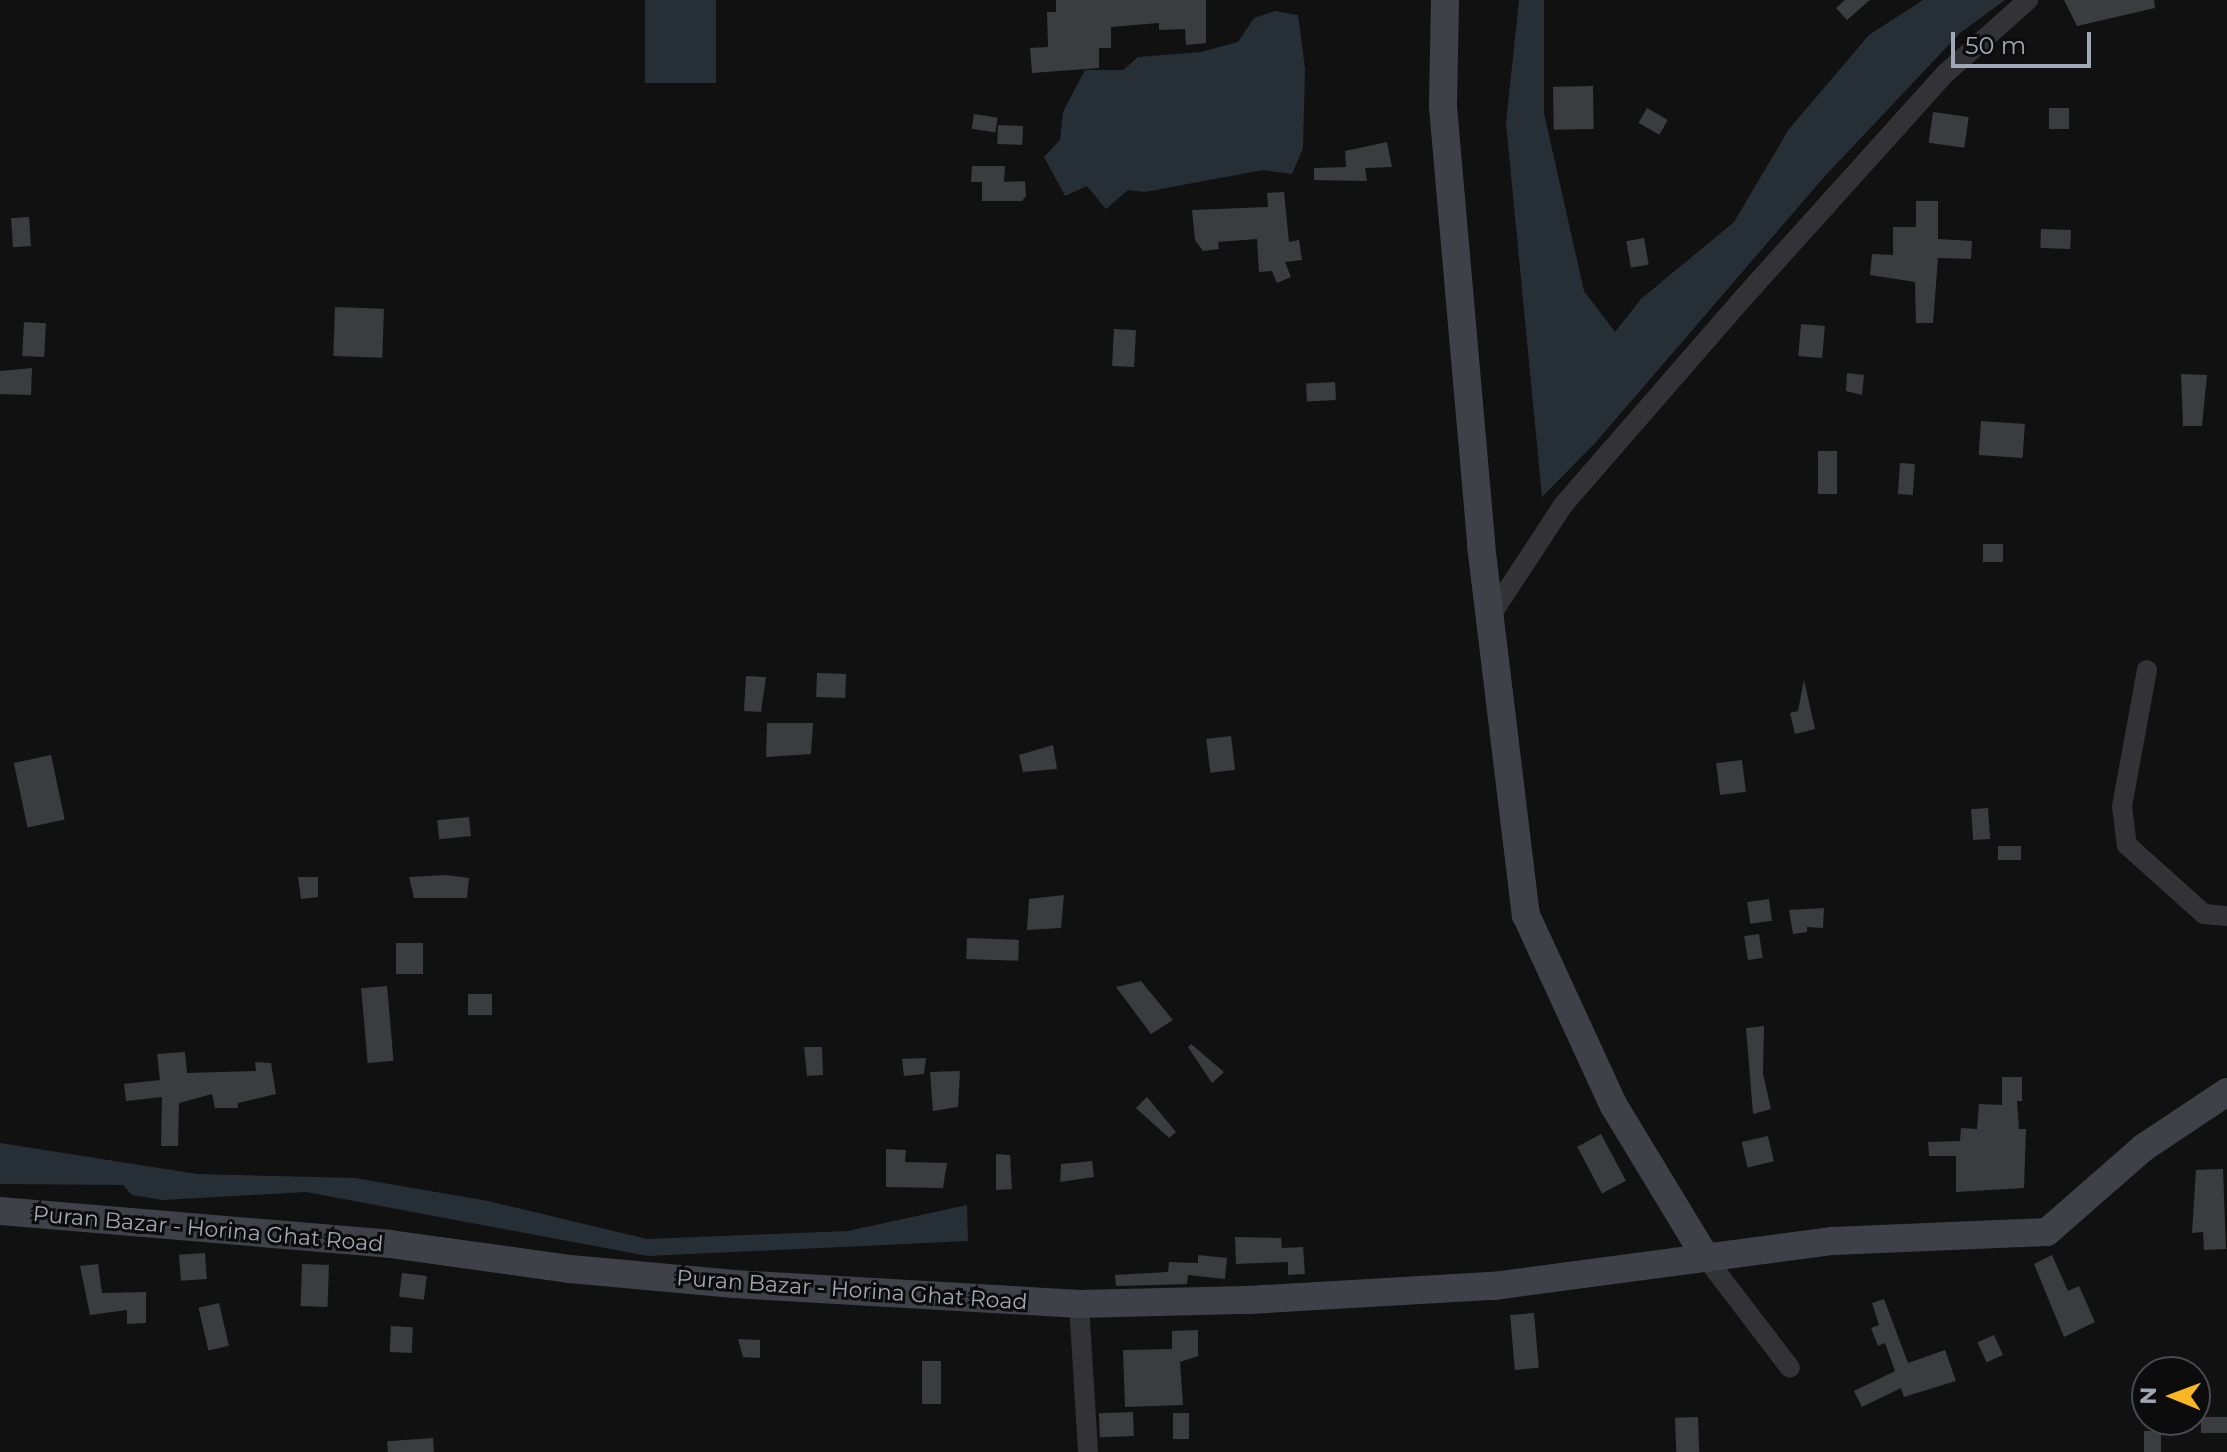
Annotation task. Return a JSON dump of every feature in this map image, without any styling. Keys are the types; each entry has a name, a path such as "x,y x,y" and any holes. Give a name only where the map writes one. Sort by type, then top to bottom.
{"main road":[{"path":"1445,0 1443,107 1489,618 1526,915 1614,1106 1706,1258"},
{"name":"Puran Bazar - Horina Ghat Road","path":"0,1211 390,1244 570,1269 734,1284 1079,1304 1494,1286 1833,1241 2047,1232 2143,1148 2227,1092"}],"street":[{"path":"1489,618 1564,504 1744,297 1946,73 2028,0"},
{"path":"2147,670 2122,806 2127,845 2204,914 2227,916"},
{"path":"1706,1258 1790,1368"},
{"path":"1079,1304 1088,1452"}],"shaded area":[{"path":"645,0 716,0 716,83 645,83"},
{"path":"1519,0 1544,0 1544,113 1584,291 1615,332 1641,299 1734,222 1789,129 1869,35 1923,0 2005,0 1960,33 1824,177 1596,442 1542,497 1506,123"},
{"path":"1275,11 1298,15 1305,69 1303,148 1292,174 1263,170 1145,192 1128,190 1106,209 1087,186 1065,196 1044,157 1060,140 1063,112 1085,70 1123,70 1138,57 1201,52 1238,42 1254,18"},
{"path":"0,1143 197,1174 355,1178 488,1201 647,1239 848,1231 967,1205 968,1241 648,1256 306,1192 163,1200 132,1195 123,1185 0,1184"}],"building":[{"path":"1056,0 1206,0 1206,43 1186,45 1185,29 1159,30 1159,23 1111,27 1111,48 1099,48 1099,68 1032,73 1030,48 1048,47 1047,12 1056,12"},
{"path":"1845,0 1870,0 1847,20 1836,8"},
{"path":"2064,0 2154,0 2155,8 2077,26"},
{"path":"1593,86 1594,129 1554,130 1553,87"},
{"path":"1647,108 1668,120 1659,135 1638,123"},
{"path":"2049,108 2069,108 2069,129 2049,129"},
{"path":"1933,112 1969,117 1964,148 1929,143"},
{"path":"974,114 998,118 995,133 972,129"},
{"path":"998,125 1023,126 1022,145 997,144"},
{"path":"1387,142 1392,167 1365,168 1367,181 1314,180 1314,168 1346,167 1345,151"},
{"path":"972,166 1005,166 1004,182 1025,181 1026,196 1022,201 982,201 982,182 971,182"},
{"path":"1284,192 1289,242 1299,240 1302,260 1285,262 1291,277 1277,283 1272,271 1259,272 1257,239 1218,242 1219,249 1203,251 1195,240 1192,210 1268,207 1267,193"},
{"path":"1916,201 1938,201 1938,239 1972,241 1971,259 1938,258 1933,323 1916,323 1915,282 1870,275 1872,254 1893,255 1893,227 1916,227"},
{"path":"29,217 31,246 13,247 11,218"},
{"path":"2041,229 2071,230 2070,249 2040,248"},
{"path":"1644,238 1649,265 1631,268 1626,241"},
{"path":"335,307 384,309 382,358 333,356"},
{"path":"24,322 46,323 44,357 22,356"},
{"path":"1801,324 1825,326 1822,358 1798,356"},
{"path":"1114,329 1136,330 1134,367 1112,366"},
{"path":"32,368 31,395 0,394 0,371"},
{"path":"1847,373 1864,375 1862,395 1846,391"},
{"path":"2181,374 2207,375 2202,426 2183,426"},
{"path":"1335,382 1336,400 1307,401 1306,384"},
{"path":"1981,421 2025,424 2023,458 1979,455"},
{"path":"1818,451 1837,451 1837,494 1818,494"},
{"path":"1900,463 1915,464 1913,495 1898,494"},
{"path":"1983,544 2003,544 2003,562 1983,562"},
{"path":"817,673 846,674 845,698 816,697"},
{"path":"746,676 766,677 761,712 744,711"},
{"path":"1804,680 1815,729 1795,734 1790,713 1798,711"},
{"path":"767,723 813,723 811,754 766,757"},
{"path":"1231,736 1235,770 1210,773 1206,739"},
{"path":"1053,745 1057,769 1023,772 1019,755"},
{"path":"51,755 65,820 28,827 14,763"},
{"path":"1742,760 1746,792 1720,795 1716,763"},
{"path":"1988,808 1990,839 1973,840 1971,809"},
{"path":"469,817 471,836 439,839 437,820"},
{"path":"1998,846 2021,846 2021,860 1998,860"},
{"path":"446,875 469,878 467,898 414,898 409,877"},
{"path":"298,877 318,877 318,897 301,899"},
{"path":"1064,895 1061,928 1027,930 1029,899"},
{"path":"1769,899 1772,921 1750,924 1747,902"},
{"path":"1824,908 1823,928 1807,927 1807,932 1793,934 1789,910"},
{"path":"1759,934 1763,958 1748,960 1744,936"},
{"path":"967,938 1019,940 1018,961 966,959"},
{"path":"396,943 423,943 423,974 396,974"},
{"path":"1141,981 1173,1020 1151,1034 1116,987"},
{"path":"387,986 394,1061 368,1063 361,988"},
{"path":"468,994 492,994 492,1015 468,1015"},
{"path":"1764,1026 1763,1074 1771,1109 1753,1114 1746,1028"},
{"path":"1191,1044 1224,1072 1212,1083 1188,1047"},
{"path":"804,1047 822,1047 823,1075 807,1076"},
{"path":"185,1052 187,1073 256,1071 255,1062 271,1063 276,1094 238,1103 238,1108 215,1108 212,1094 179,1103 178,1146 161,1146 162,1097 126,1101 124,1084 160,1080 157,1054"},
{"path":"926,1058 924,1074 904,1076 902,1059"},
{"path":"960,1071 958,1107 933,1111 930,1072"},
{"path":"2002,1077 2022,1077 2022,1101 2017,1101 2019,1129 2026,1129 2024,1188 1956,1192 1956,1156 1929,1156 1928,1142 1960,1141 1961,1128 1977,1129 1979,1104 2002,1105"},
{"path":"1147,1097 1176,1132 1169,1138 1136,1108"},
{"path":"1601,1134 1626,1181 1602,1193 1577,1147"},
{"path":"1768,1136 1774,1161 1748,1167 1742,1142"},
{"path":"886,1149 906,1150 905,1162 947,1163 943,1188 886,1187"},
{"path":"996,1154 1010,1155 1012,1189 996,1190"},
{"path":"1092,1161 1094,1177 1060,1182 1061,1164"},
{"path":"2223,1169 2226,1249 2204,1250 2203,1232 2192,1233 2196,1170"},
{"path":"1235,1237 1281,1238 1282,1248 1303,1247 1305,1274 1288,1275 1288,1262 1236,1264"},
{"path":"205,1253 207,1279 181,1281 179,1255"},
{"path":"1198,1255 1227,1258 1225,1279 1188,1275 1187,1284 1116,1286 1115,1275 1168,1272 1169,1262 1198,1263"},
{"path":"2052,1255 2068,1291 2079,1286 2095,1322 2064,1337 2034,1264"},
{"path":"98,1264 102,1293 146,1292 146,1323 127,1324 127,1310 90,1315 80,1266"},
{"path":"302,1264 329,1265 328,1307 301,1306"},
{"path":"402,1273 427,1276 424,1300 399,1297"},
{"path":"1884,1299 1908,1363 1945,1350 1956,1381 1904,1397 1901,1388 1862,1407 1854,1391 1895,1371 1885,1343 1878,1346 1871,1328 1879,1325 1872,1303"},
{"path":"219,1303 229,1346 208,1351 199,1308"},
{"path":"1534,1313 1539,1368 1515,1370 1510,1315"},
{"path":"391,1326 413,1327 412,1353 390,1352"},
{"path":"1198,1330 1198,1356 1180,1362 1183,1405 1125,1407 1123,1350 1172,1349 1172,1331"},
{"path":"1994,1335 2003,1355 1987,1362 1978,1342"},
{"path":"738,1339 760,1340 760,1358 743,1357"},
{"path":"922,1361 941,1361 941,1404 922,1404"},
{"path":"1133,1412 1134,1436 1100,1437 1099,1413"},
{"path":"1173,1413 1189,1413 1189,1439 1173,1439"},
{"path":"1698,1417 1699,1452 1676,1452 1675,1418"},
{"path":"2211,1417 2227,1417 2227,1433 2211,1433"},
{"path":"2144,1436 2161,1436 2161,1452 2144,1452"},
{"path":"433,1438 434,1452 388,1452 387,1441"}]}
